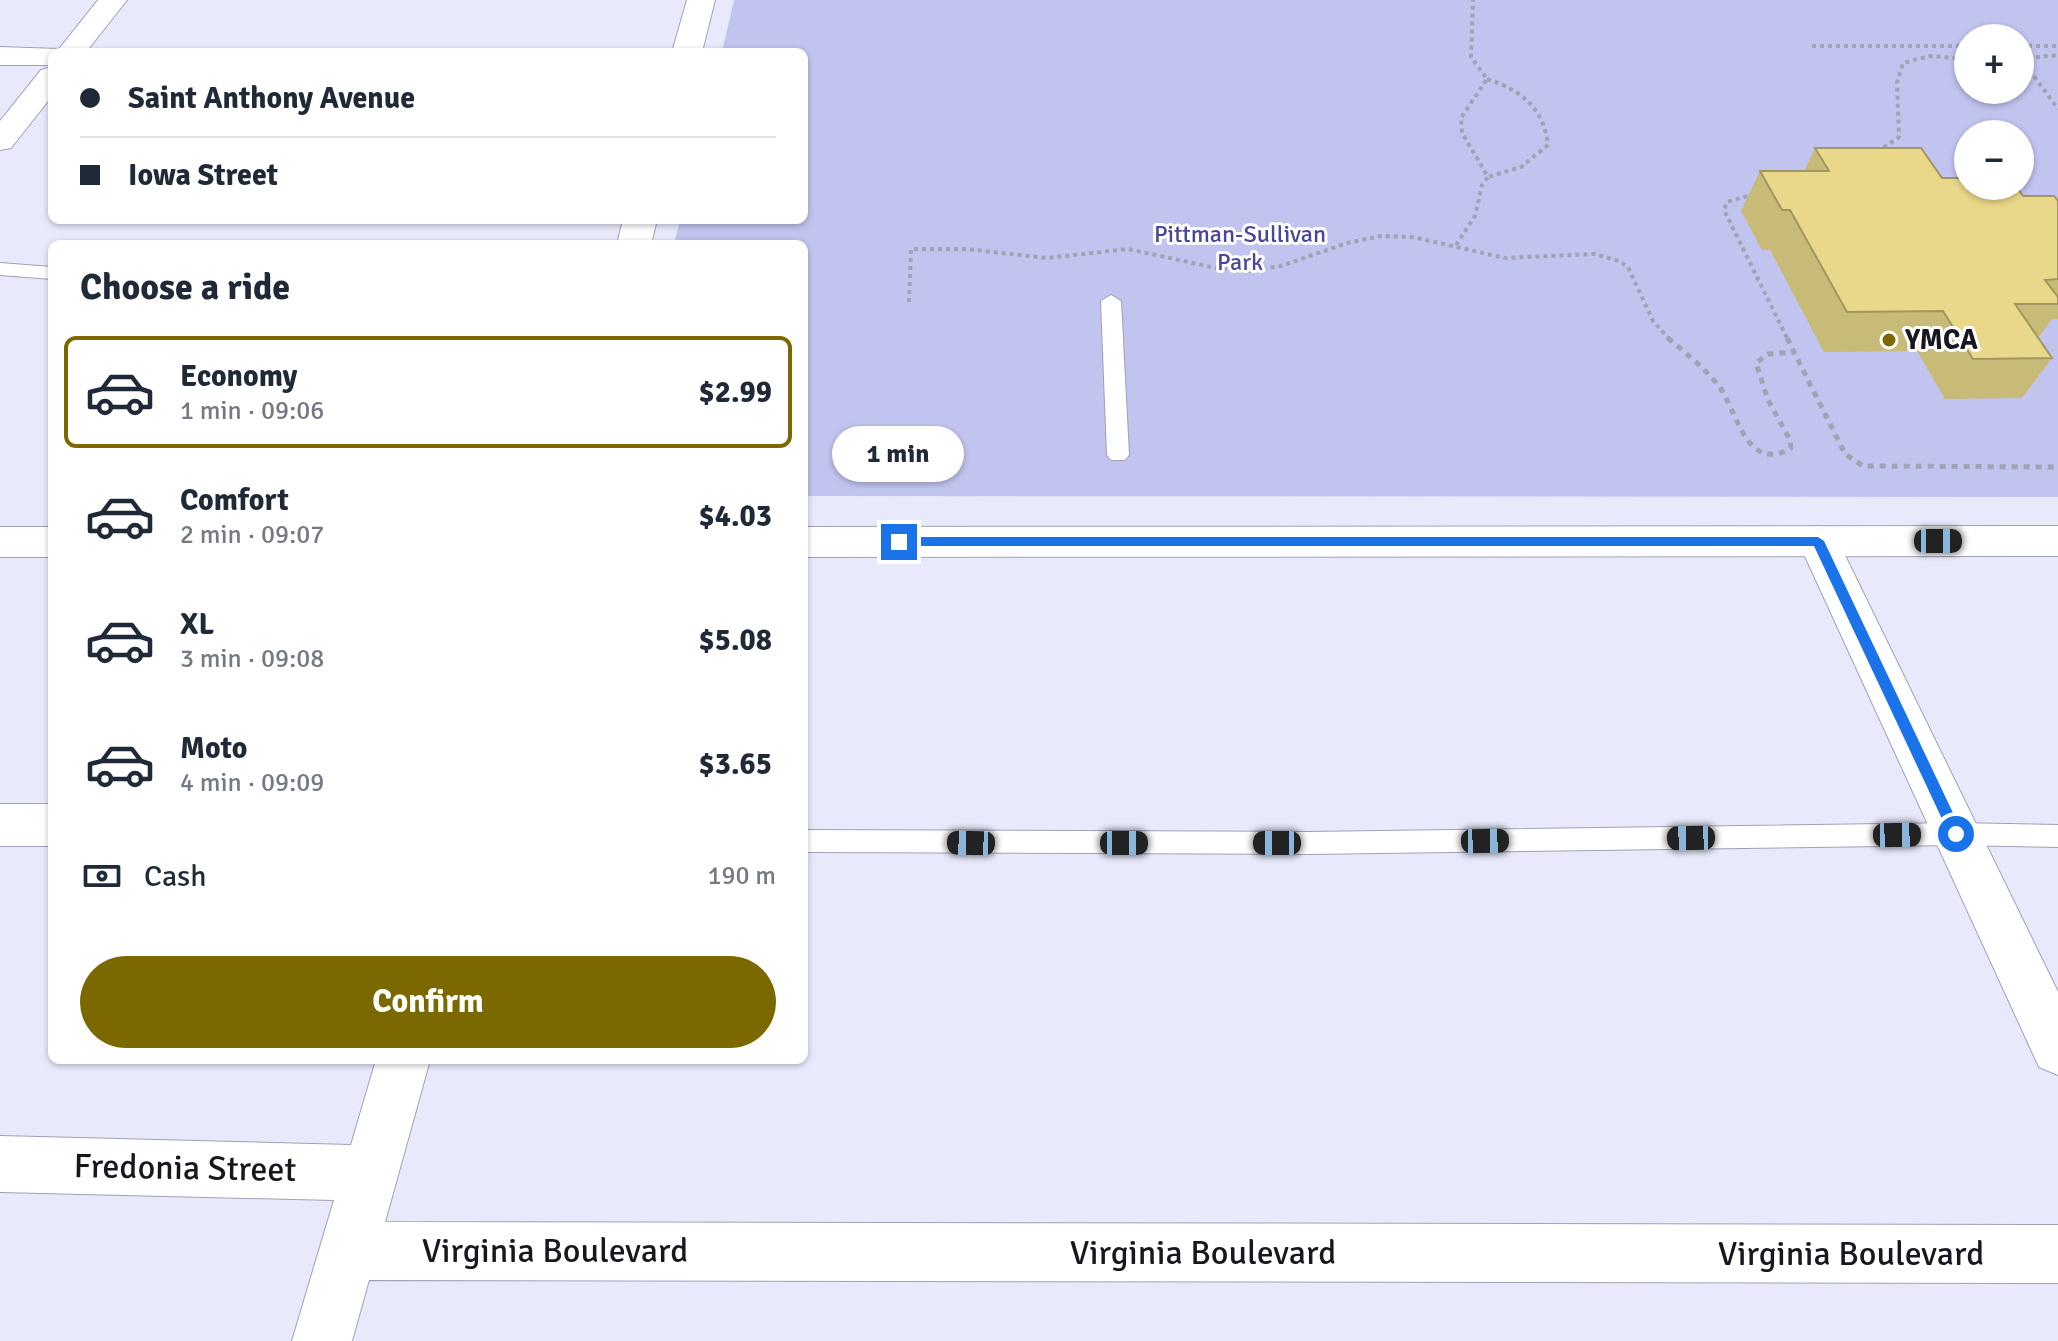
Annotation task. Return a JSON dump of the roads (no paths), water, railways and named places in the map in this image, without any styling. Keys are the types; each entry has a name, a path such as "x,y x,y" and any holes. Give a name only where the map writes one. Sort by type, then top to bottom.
{"street":[{"path":"74,48 113,0"},
{"path":"688,48 701,0"},
{"path":"0,56 48,56"},
{"path":"0,141 48,81"},
{"path":"1818,541 2058,1049"},
{"path":"808,542 2058,541"},
{"path":"0,542 48,542"},
{"path":"0,825 48,825"},
{"path":"322,1341 402,1064"},
{"name":"Fredonia Street","path":"0,1164 370,1173"},
{"name":"Virginia Boulevard","path":"347,1251 2058,1254"}],"lane":[{"path":"0,269 48,273"},
{"path":"1111,301 1118,455"},
{"path":"808,841 1308,843 1956,834 2058,836"}],"place":[{"name":"YMCA","path":"1889,340"}],"park label":[{"name":"Pittman-Sullivan Park","path":"1240,248"}]}
